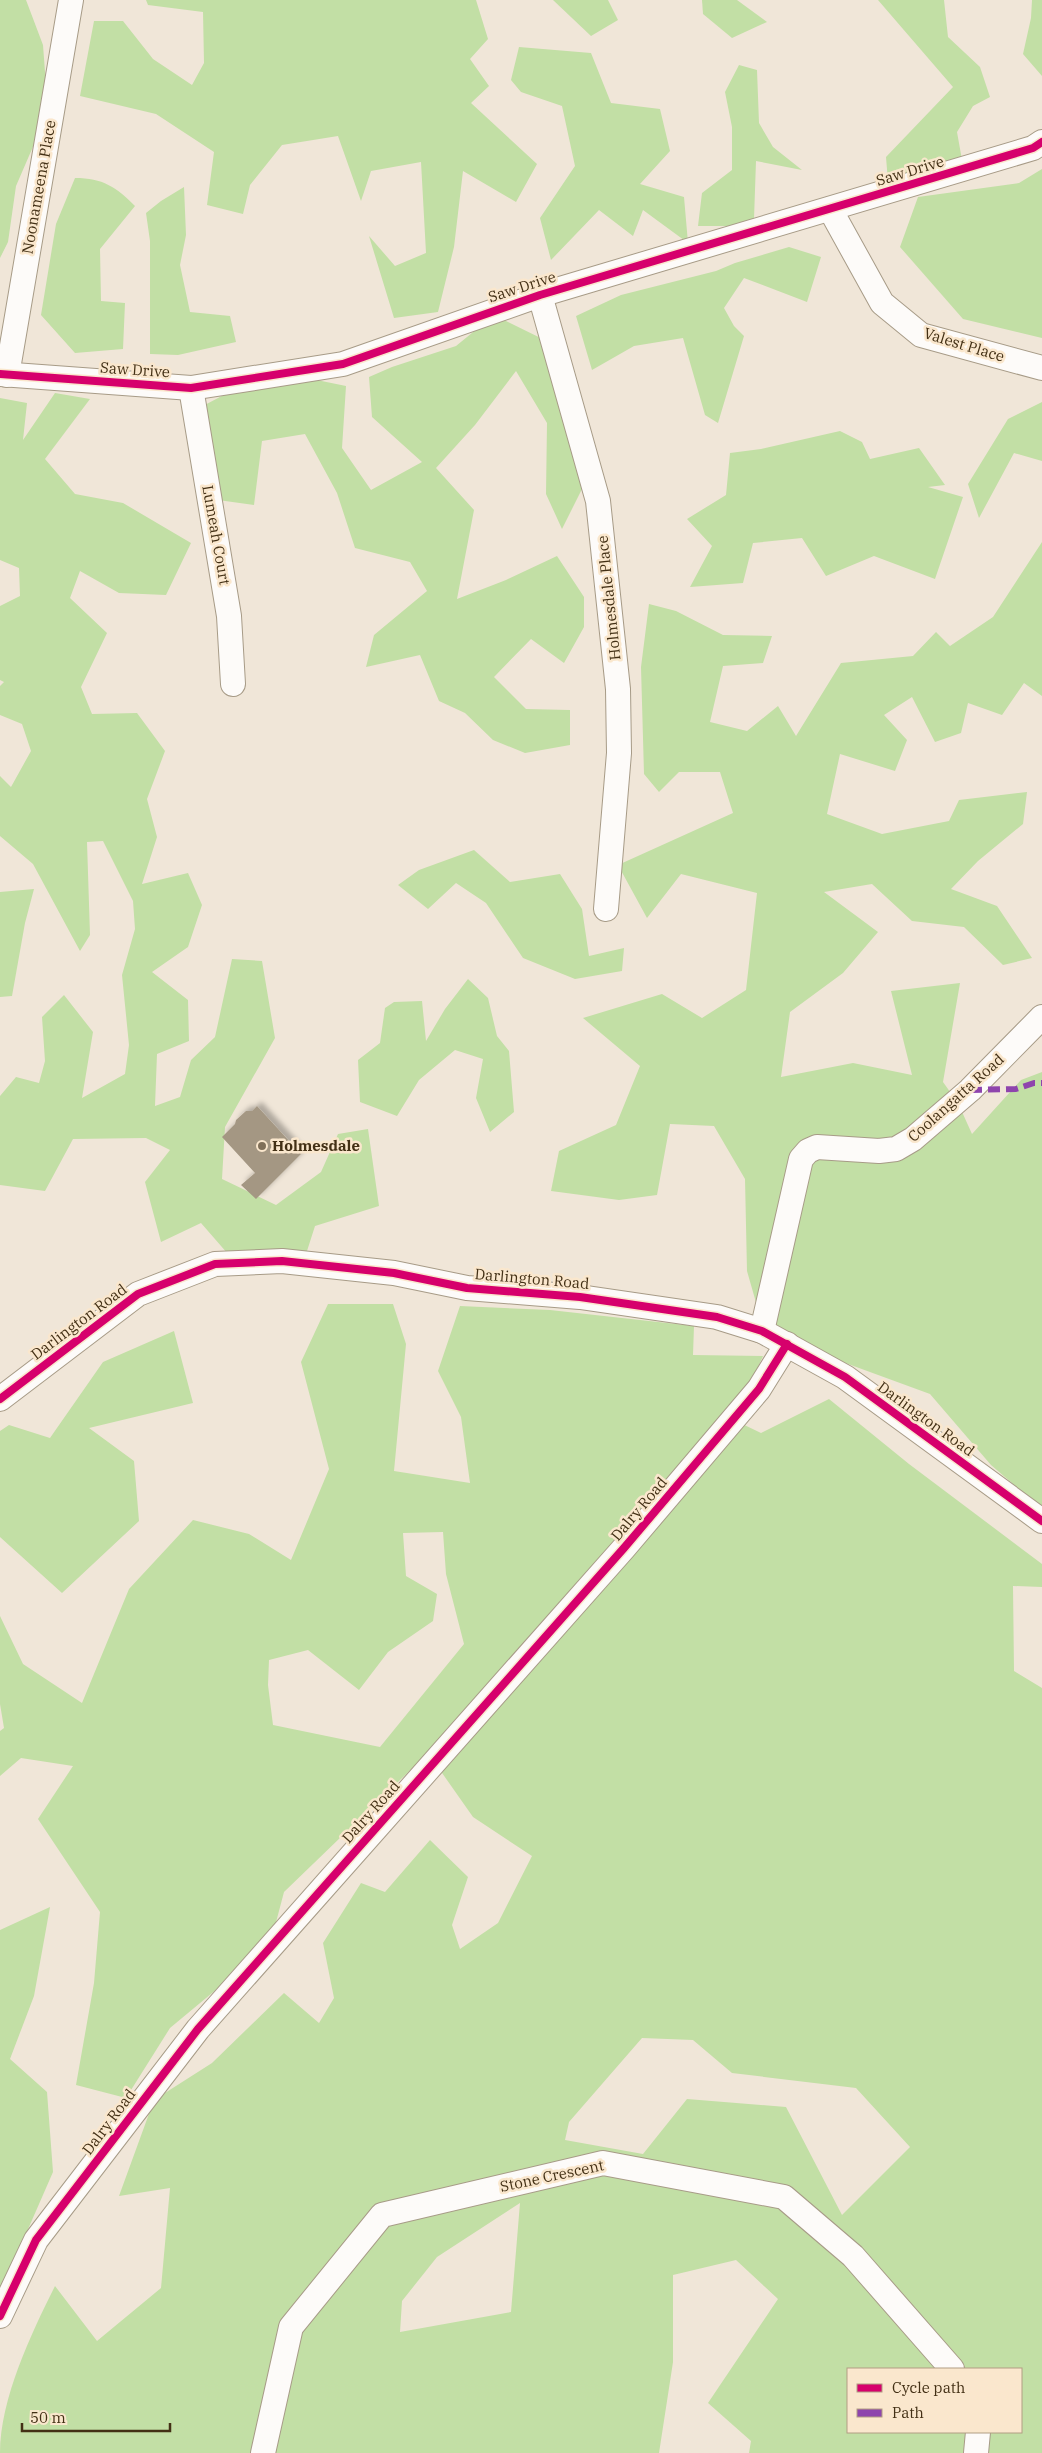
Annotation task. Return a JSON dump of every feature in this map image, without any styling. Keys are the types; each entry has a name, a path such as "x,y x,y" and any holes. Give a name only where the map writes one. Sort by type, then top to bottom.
{"street":[{"name":"Noonameena Place","path":"4,374 71,0"},
{"name":"Saw Drive","path":"4,374 191,388 343,364 540,295 1033,148 1042,142"},
{"name":"Valest Place","path":"830,209 882,303 921,335 1042,368"},
{"name":"Holmesdale Place","path":"540,295 598,501 618,689 619,753 606,909"},
{"name":"Lumeah Court","path":"191,388 229,616 232,684"},
{"name":"Coolangatta Road","path":"762,1331 801,1159 808,1151 817,1148 879,1152 896,1149 913,1139 970,1090 1042,1017"},
{"name":"Darlington Road","path":"0,1399 138,1294 215,1264 282,1261 394,1273 467,1288 580,1296 717,1317 762,1331 845,1377 1042,1521"},
{"name":"Dalry Road","path":"0,2316 36,2240 198,2029 624,1548 759,1389 787,1344"},
{"name":"Stone Crescent","path":"263,2453 291,2327 382,2215 603,2163 784,2197 853,2256 951,2368"},
{"path":"976,2453 978,2433"}],"green space":[{"path":"0,0 26,0 43,45 48,112 16,186 8,242 0,258"},
{"path":"146,0 476,0 488,39 470,59 489,86 471,103 537,164 516,202 463,171 454,247 438,312 394,318 369,236 395,266 426,253 421,162 371,171 361,201 338,136 282,145 250,185 243,214 207,205 214,152 156,114 80,96 94,21 123,21 153,59 192,85 204,63 203,12 148,5"},
{"path":"553,0 608,0 618,20 591,36"},
{"path":"702,0 737,0 767,22 732,38 703,14"},
{"path":"878,0 944,0 948,37 980,67 990,97 973,106 957,132 962,160 888,182 886,157 953,87"},
{"path":"1032,0 1042,0 1042,76 1023,54 1031,18"},
{"path":"519,47 591,53 611,103 660,109 670,151 640,184 684,197 688,243 643,210 633,236 599,210 551,260 540,218 575,166 562,106 521,92 511,80"},
{"path":"739,65 757,70 759,123 773,147 802,170 756,161 754,219 729,226 698,226 702,193 732,170 732,127 725,92"},
{"path":"1042,169 1042,338 963,319 900,247 918,197 1019,183"},
{"path":"75,178 85,178 108,185 135,206 100,249 101,301 125,303 123,349 75,353 41,315 56,224"},
{"path":"184,187 186,235 180,265 190,312 230,316 236,342 178,355 150,354 150,241 146,213"},
{"path":"789,247 821,257 807,302 744,278 724,308 734,326 744,336 718,423 705,415 683,338 634,346 592,370 576,316 621,295 716,271 735,263"},
{"path":"494,315 563,349 568,437 593,467 562,529 546,494 547,423 516,371 475,425 436,468 474,510 457,599 506,580 557,556 584,597 584,627 564,663 531,639 494,677 526,709 570,710 570,745 525,753 493,740 465,713 439,701 420,655 366,667 374,635 427,591 410,562 355,548 337,493 305,434 262,441 254,505 218,500 201,407 235,389 302,377 346,386 342,448 371,490 422,462 372,417 369,377 392,367 456,346"},
{"path":"55,393 90,399 45,459 75,494 123,503 191,543 166,595 119,593 80,571 70,598 107,633 81,687 92,714 137,713 165,751 147,799 157,837 142,884 188,873 202,905 188,947 152,972 188,1000 189,1041 157,1054 155,1106 180,1097 191,1060 215,1037 232,959 262,961 275,1038 225,1127 222,1179 276,1205 321,1172 338,1134 368,1129 379,1206 315,1226 307,1251 228,1254 201,1223 161,1242 145,1182 170,1150 146,1138 73,1139 45,1191 0,1185 0,1096 16,1077 39,1083 45,1061 42,1017 64,995 93,1032 82,1098 125,1074 129,1045 122,975 135,929 133,901 103,841 87,842 90,935 80,951 33,864 0,836 0,776 11,787 31,751 22,724 0,715 0,686 4,682 0,680 0,606 20,596 19,568 0,560 0,398 27,403 23,440"},
{"path":"1042,402 1042,461 1014,453 979,518 968,484 1008,419"},
{"path":"840,431 862,442 870,459 919,448 945,485 928,487 963,497 935,579 874,556 826,576 802,538 753,543 743,583 690,587 712,546 687,519 726,495 730,453 761,449"},
{"path":"1042,542 1042,696 1024,683 1002,715 968,703 961,733 935,742 912,697 884,715 907,740 895,771 840,754 827,814 882,834 949,821 959,800 1027,792 1023,824 978,861 951,889 997,906 1032,958 1003,965 964,927 912,921 872,884 824,892 878,932 843,973 790,1012 781,1077 853,1063 912,1075 891,991 960,983 943,1082 958,1103 972,1134 1021,1080 1042,1072 1042,1509 991,1465 930,1394 829,1357 763,1327 747,1271 745,1179 714,1126 670,1124 657,1195 619,1200 551,1191 559,1151 616,1125 640,1066 583,1018 662,994 702,1018 746,990 757,893 681,874 647,918 618,865 733,813 720,772 679,772 659,792 644,774 641,667 649,604 676,611 723,635 772,636 763,663 723,666 710,722 747,731 778,706 796,736 841,663 913,656 936,632 950,646 993,617"},
{"path":"474,850 510,882 560,874 582,909 589,956 624,948 622,971 575,979 523,958 486,903 456,883 428,909 398,885 419,870"},
{"path":"34,889 25,923 12,996 0,997 0,892"},
{"path":"468,979 488,998 497,1036 509,1051 514,1112 490,1132 476,1098 483,1059 455,1050 419,1080 397,1116 360,1102 358,1060 380,1043 385,1008 394,1002 422,1001 426,1041 445,1009"},
{"path":"328,1304 393,1304 406,1344 394,1471 470,1483 461,1417 438,1371 460,1306 550,1310 694,1326 693,1355 763,1356 734,1420 761,1433 829,1399 909,1464 1042,1564 1042,1587 1013,1586 1014,1671 1042,1688 1042,2453 749,2453 751,2441 708,2403 778,2299 736,2260 673,2275 673,2362 659,2453 0,2453 5,2411 18,2367 55,2286 97,2341 161,2288 170,2188 119,2196 154,2100 212,2063 284,1993 319,2023 334,1998 323,1943 361,1883 385,1892 430,1840 468,1877 452,1925 460,1949 498,1923 532,1856 473,1817 428,1753 284,1892 270,1945 170,2028 126,2098 76,2085 94,1983 100,1912 38,1819 73,1766 21,1758 0,1776 0,1731 4,1728 0,1704 0,1616 23,1664 82,1703 129,1589 193,1520 249,1534 291,1560 329,1469 301,1362","holes":["443,1532 446,1574 464,1644 380,1747 273,1725 268,1685 269,1660 308,1650 359,1690 388,1652 433,1621 437,1594 406,1576 403,1533","642,2038 693,2040 732,2073 856,2088 910,2147 842,2215 786,2107 687,2099 643,2154 565,2140 569,2122","520,2203 511,2312 400,2332 402,2301 437,2257"]},
{"path":"174,1331 193,1403 89,1428 134,1461 139,1521 62,1593 0,1537 0,1431 9,1425 50,1438 103,1362"},
{"path":"50,1907 34,1996 10,2059 47,2092 53,2172 8,2275 0,2315 0,1930"}],"building":[{"name":"Holmesdale","path":"257,1106 301,1154 256,1199 241,1185 255,1173 222,1137 246,1111 252,1111"}],"marked path":[{"path":"970,1090 1016,1089 1034,1083 1042,1083"}],"cycle path":[{"path":"0,374 191,388 343,364 540,295 1033,148 1042,142"},
{"path":"0,1399 138,1294 215,1264 282,1261 394,1273 467,1288 580,1297 717,1317 762,1331 845,1377 1042,1521"},
{"path":"0,2316 36,2240 198,2029 624,1548 759,1389 787,1344"}],"place":[{"name":"Holmesdale","path":"262,1146"}]}
